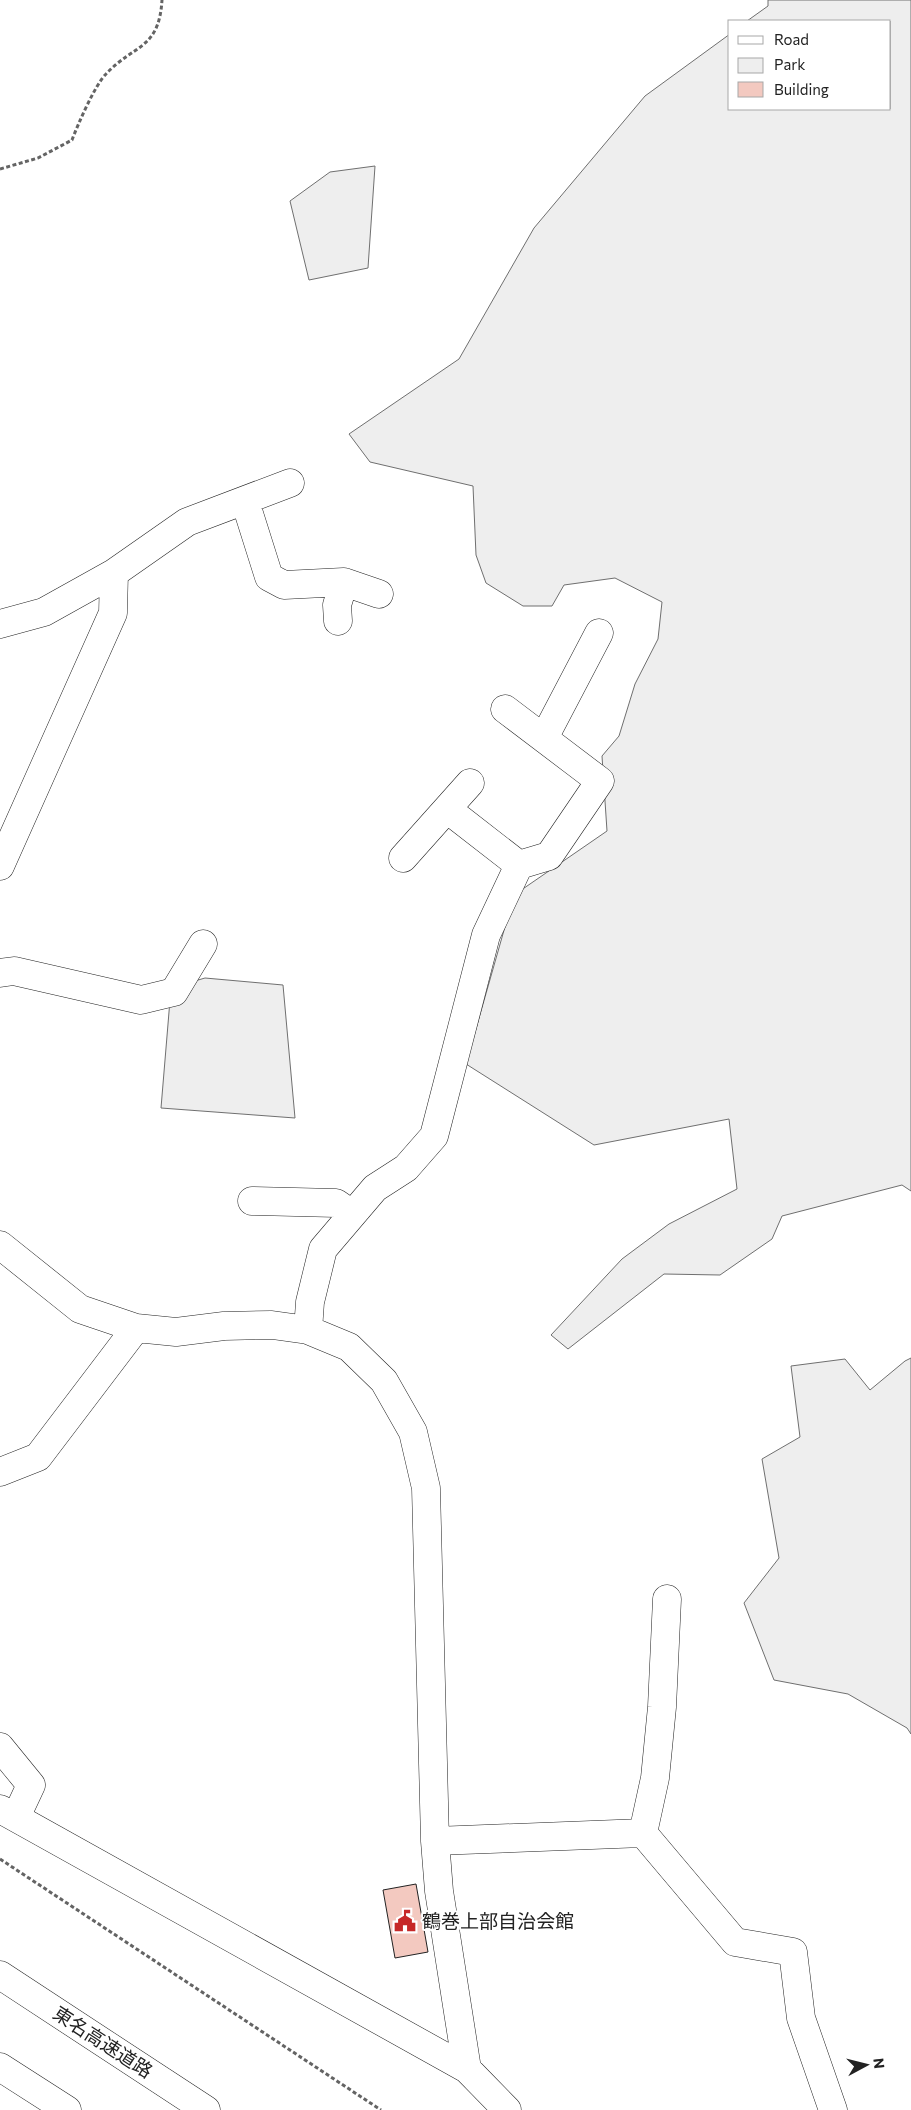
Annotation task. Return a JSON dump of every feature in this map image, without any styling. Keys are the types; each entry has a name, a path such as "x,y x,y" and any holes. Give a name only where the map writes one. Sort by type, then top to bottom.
{"main road":[{"path":"0,624 44,612 114,573 188,522 290,484"},
{"path":"245,501 269,577 284,585 344,582 379,594"},
{"path":"0,866 113,612 114,573"},
{"path":"338,621 337,605 344,582"},
{"path":"544,738 599,633"},
{"path":"308,1330 310,1302 323,1249 375,1188 406,1168 434,1136 486,935 519,865 549,856 600,781 505,709"},
{"path":"403,858 470,784"},
{"path":"447,810 519,865"},
{"path":"0,973 14,971 141,1000 174,992 203,944"},
{"path":"252,1201 336,1203 352,1214"},
{"path":"0,1245 80,1309 136,1328 176,1332 224,1326 272,1325 308,1330 349,1347 384,1381 414,1432 426,1488 435,1841 439,1891 466,2069"},
{"path":"0,1472 38,1457 136,1328"},
{"path":"643,1833 655,1778 661,1716 667,1599"},
{"path":"0,1748 31,1785 8,1813 466,2069 507,2110"},
{"path":"435,1841 643,1833"},
{"path":"643,1833 735,1942 793,1952 800,2018 833,2110"},
{"name":"東名高速道路","path":"0,1974 206,2110"},
{"path":"0,2067 67,2110"}],"path":[{"path":"0,169 38,158 72,140 78,121 105,74 150,40 159,25 162,0"},
{"path":"0,1859 381,2110"}],"green space":[{"path":"768,0 911,0 911,1191 902,1185 782,1216 772,1239 720,1275 664,1274 568,1349 551,1335 622,1259 669,1224 737,1189 729,1119 594,1145 466,1064 514,895 607,831 602,756 619,736 635,684 658,639 662,602 615,578 564,585 552,606 523,606 486,583 476,555 473,486 370,462 349,434 459,359 534,228 645,96 728,35 728,110 891,110 891,20 748,20 768,6"},
{"path":"375,166 368,268 309,280 290,201 330,172"},
{"path":"205,978 283,985 295,1118 161,1108 171,988"},
{"path":"911,1358 911,1734 907,1728 848,1694 774,1680 744,1603 779,1558 762,1459 800,1437 791,1366 845,1359 870,1390"}],"building":[{"name":"鶴巻上部自治会館","path":"416,1884 428,1952 395,1958 383,1890"}],"place":[{"name":"鶴巻上部自治会館","path":"405,1921"}]}
